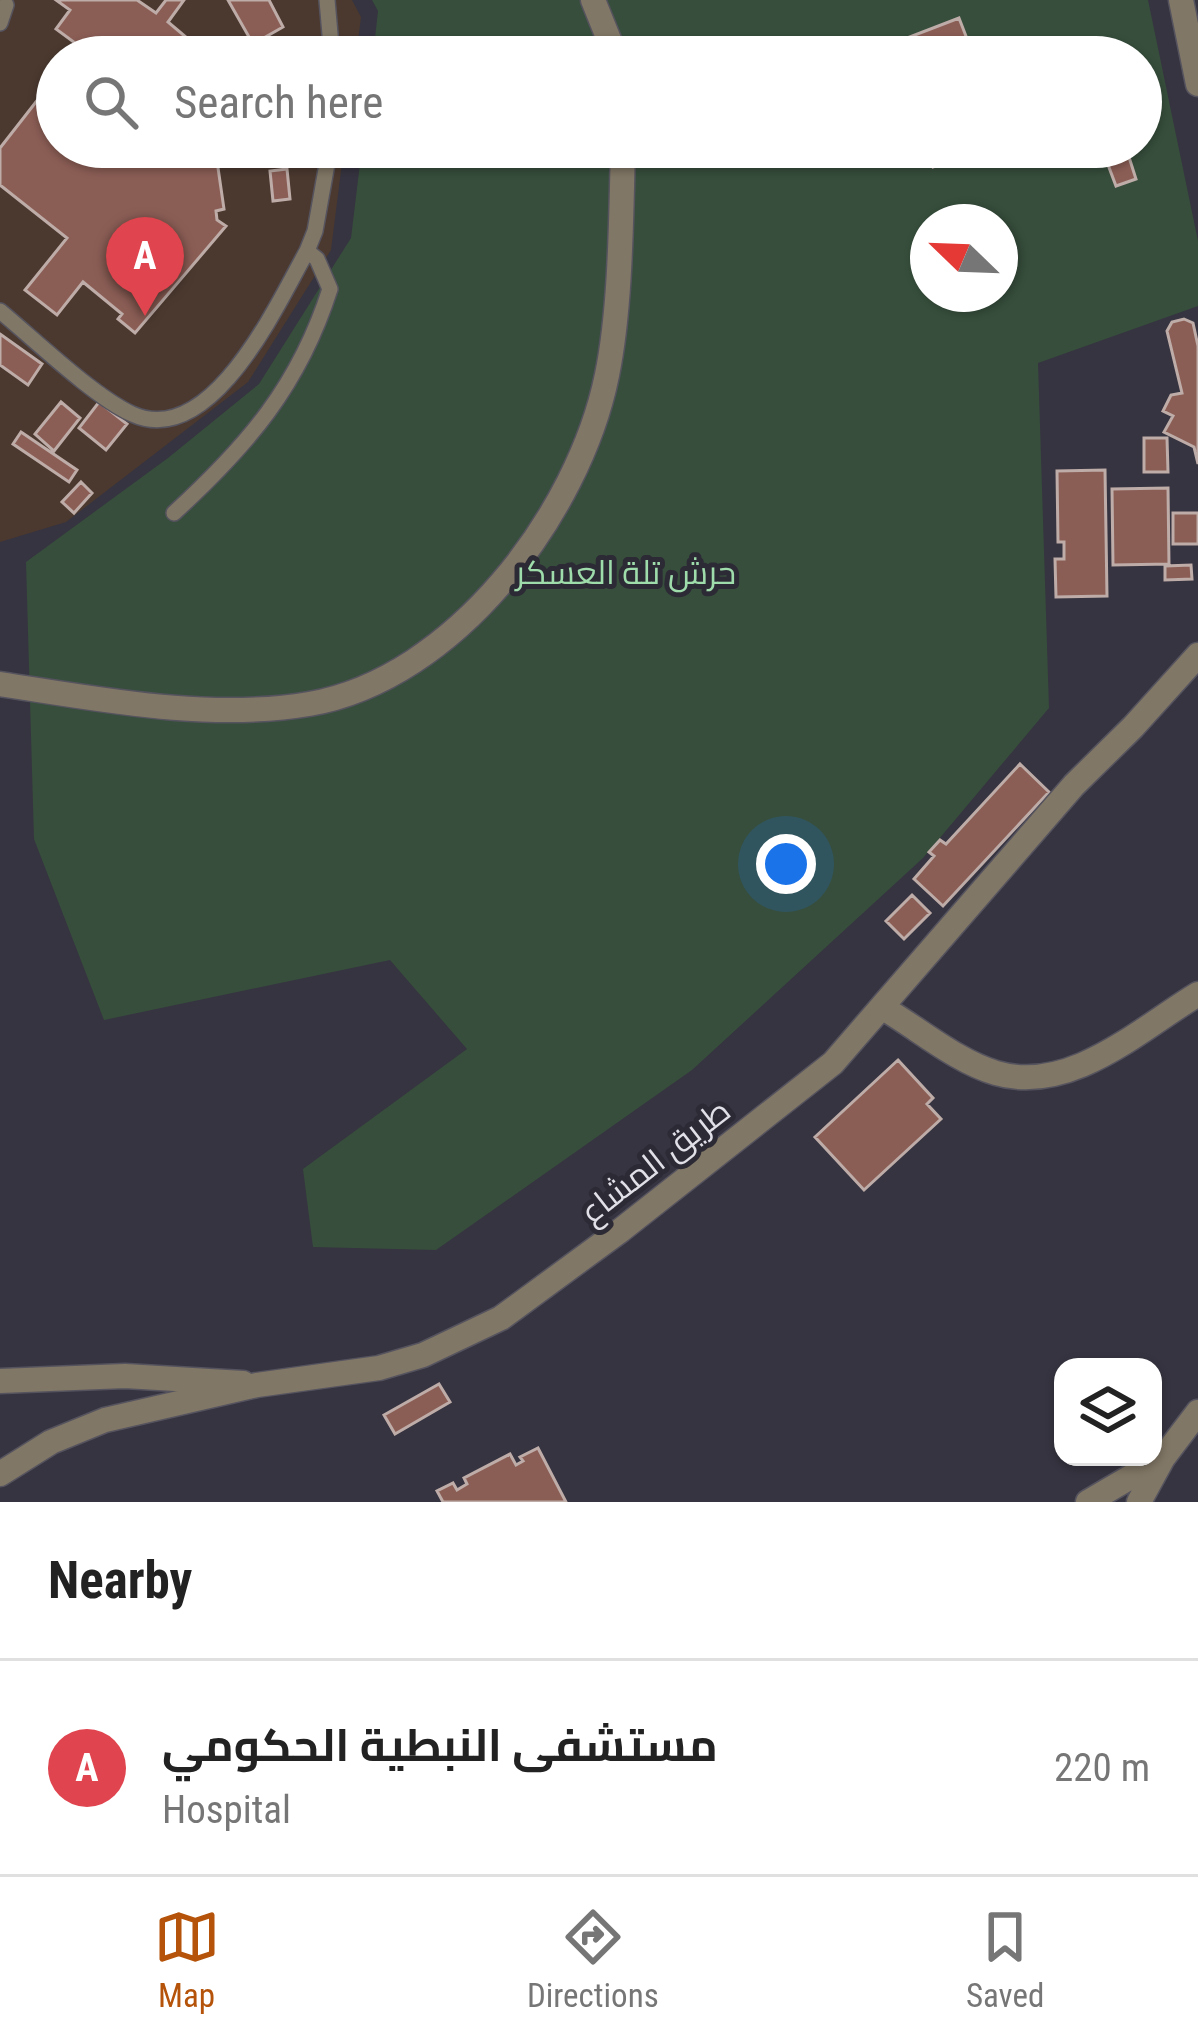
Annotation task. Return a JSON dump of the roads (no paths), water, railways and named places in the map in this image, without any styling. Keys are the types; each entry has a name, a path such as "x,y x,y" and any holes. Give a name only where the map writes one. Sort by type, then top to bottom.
{"street":[{"path":"593,0 608,36"},
{"path":"1181,0 1198,84"},
{"path":"0,684 135,703 236,709 308,704 372,684 420,658 471,617 542,525 586,446 607,374 622,168"},
{"name":"طريق المشاع","path":"0,1474 51,1442 105,1420 257,1385 379,1368 423,1354 501,1318 833,1063 1010,855 1198,655"},
{"path":"883,1008 963,1058 996,1073 1023,1076 1053,1074 1090,1060 1130,1040 1198,994"},
{"path":"0,1381 125,1376 257,1385"},
{"path":"1139,1502 1163,1458 1198,1412"},
{"path":"1088,1502 1163,1458"}],"lane":[{"path":"327,0 330,36"},
{"path":"0,23 6,5"},
{"path":"0,311 131,414 151,419 182,417 225,384 307,251 326,168"},
{"path":"174,513 235,457 297,370 330,289 317,259 307,251"}],"place":[{"name":"مستشفى النبطية الحكومي","path":"145,316"}],"park label":[{"name":"حرش تلة العسكر","path":"626,572"}]}
